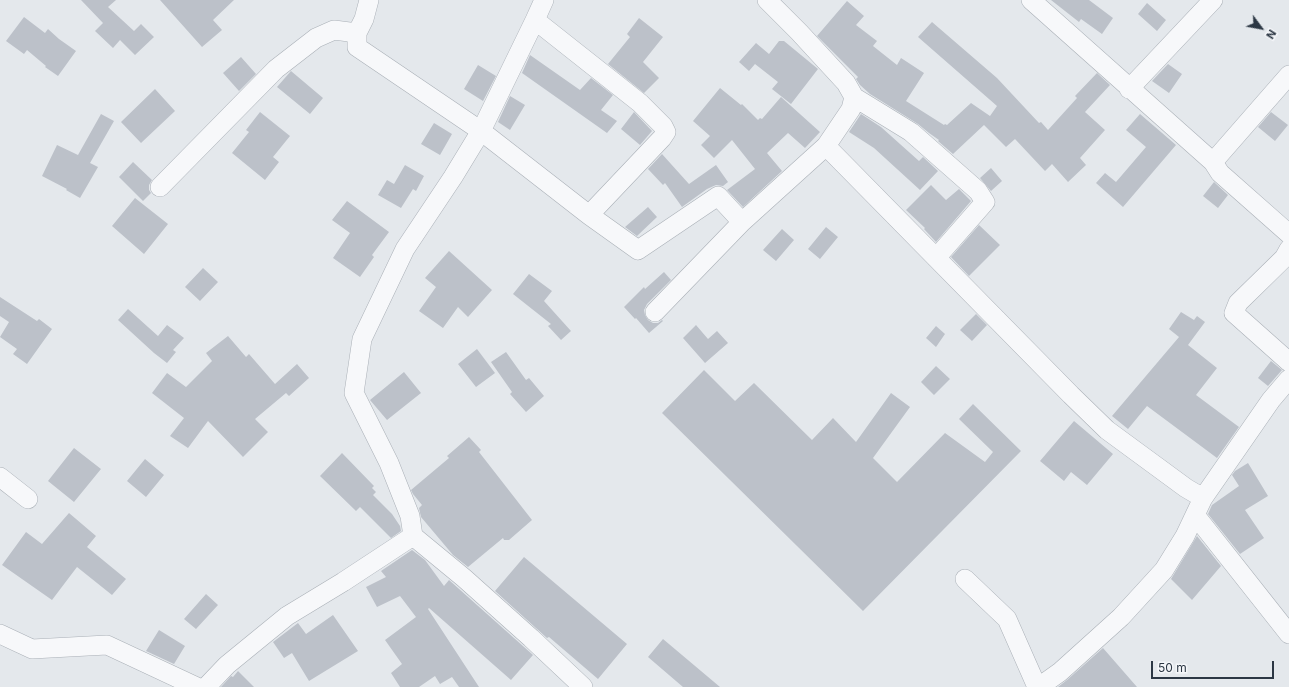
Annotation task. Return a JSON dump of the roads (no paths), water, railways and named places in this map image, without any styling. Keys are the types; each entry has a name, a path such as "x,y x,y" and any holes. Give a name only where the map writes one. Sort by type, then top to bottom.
{"street":[{"path":"369,0 364,19 357,33 357,47 481,130 589,215 638,250 718,196 742,222"},
{"path":"544,0 481,130 453,177 405,248 362,339 354,393 390,463 410,516 413,536 464,578 526,633 583,687"},
{"path":"767,0 846,83 854,98 911,132 978,191 985,202 936,258"},
{"path":"1031,0 1129,89 1213,162 1220,173 1289,234"},
{"path":"1129,89 1213,0"},
{"path":"535,20 640,103 663,126 666,132 589,215"},
{"path":"160,187 276,69 316,38 334,30 357,33"},
{"path":"1213,162 1289,75"},
{"path":"655,312 742,222 826,146 851,109 854,98"},
{"path":"826,146 1107,430 1186,488 1289,634"},
{"path":"1289,249 1284,258 1238,303 1234,313 1289,362"},
{"path":"965,579 1007,619 1038,687 1060,672 1121,617 1151,585 1168,563 1185,536 1199,507 1271,400 1289,379"},
{"path":"0,477 28,499"},
{"path":"206,687 227,665 287,616 343,582 413,536"},
{"path":"0,634 32,649 107,645 197,687"}]}
